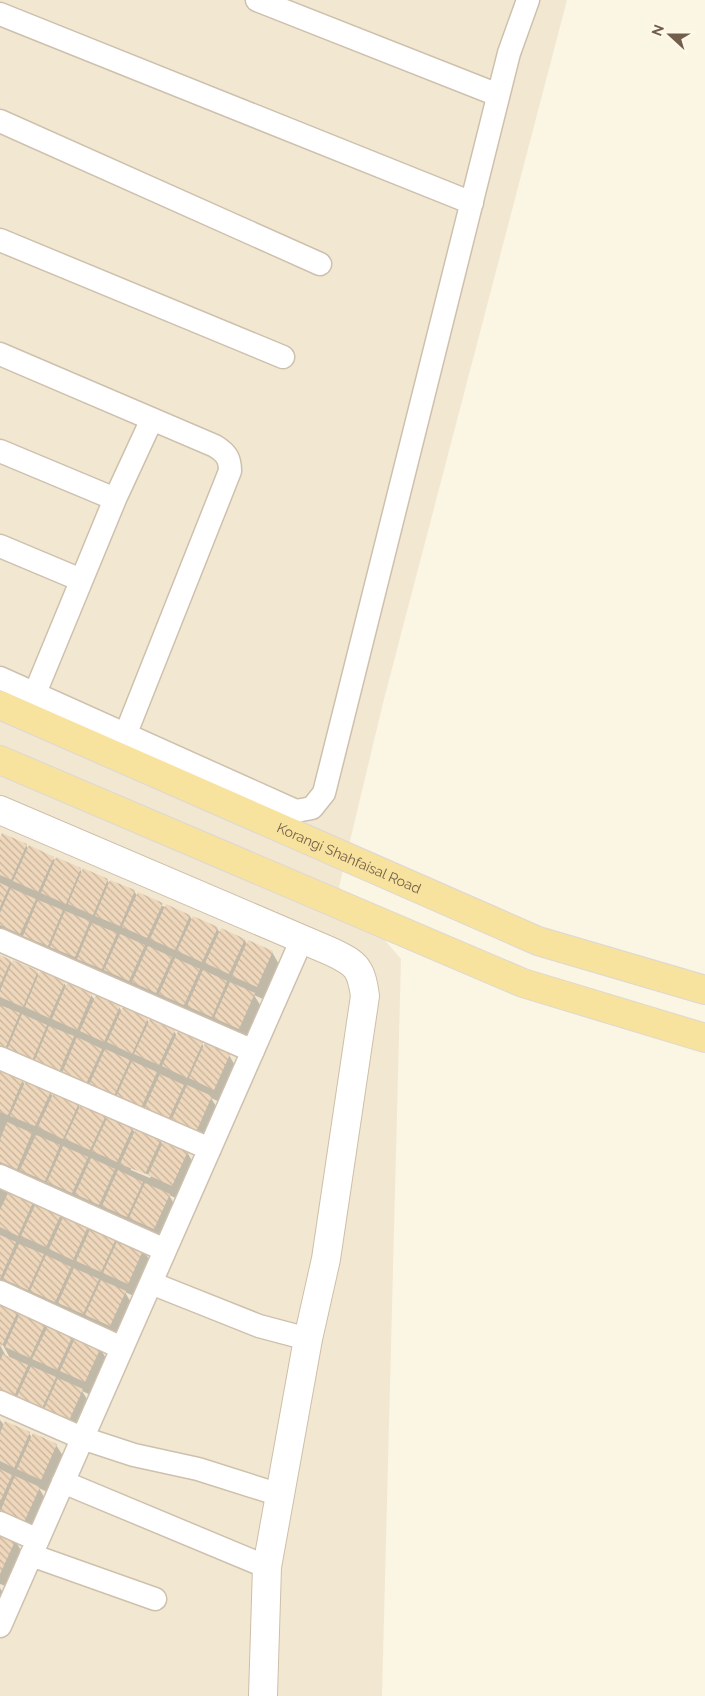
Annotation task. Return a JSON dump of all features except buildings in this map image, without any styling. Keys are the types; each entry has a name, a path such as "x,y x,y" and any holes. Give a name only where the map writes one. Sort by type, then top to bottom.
{"main road":[{"name":"Korangi Shahfaisal Road","path":"0,706 538,942 705,990"},
{"path":"0,760 524,983 705,1038"}],"street":[{"path":"257,0 498,94"},
{"path":"0,678 296,811 312,808 324,793 498,94 509,54 528,0"},
{"path":"0,14 472,203"},
{"path":"0,120 320,264"},
{"path":"0,240 283,357"},
{"path":"0,354 224,452 230,461 230,471 126,733"},
{"path":"35,693 115,499 152,419"},
{"path":"0,451 115,499"},
{"path":"0,546 81,580"},
{"path":"0,810 353,962 362,975 365,996 326,1259 308,1339 267,1567 264,1696"},
{"path":"0,1626 302,939"},
{"path":"0,940 252,1052"},
{"path":"0,1058 210,1149"},
{"path":"0,1176 165,1250"},
{"path":"151,1283 259,1326 308,1339"},
{"path":"0,1292 122,1348"},
{"path":"0,1402 82,1438 134,1455 198,1469 280,1495"},
{"path":"63,1482 267,1567"},
{"path":"0,1523 34,1547 155,1599"}],"shaded area":[{"path":"0,0 567,0 383,703 339,887 401,959 382,1696 0,1696"}]}
